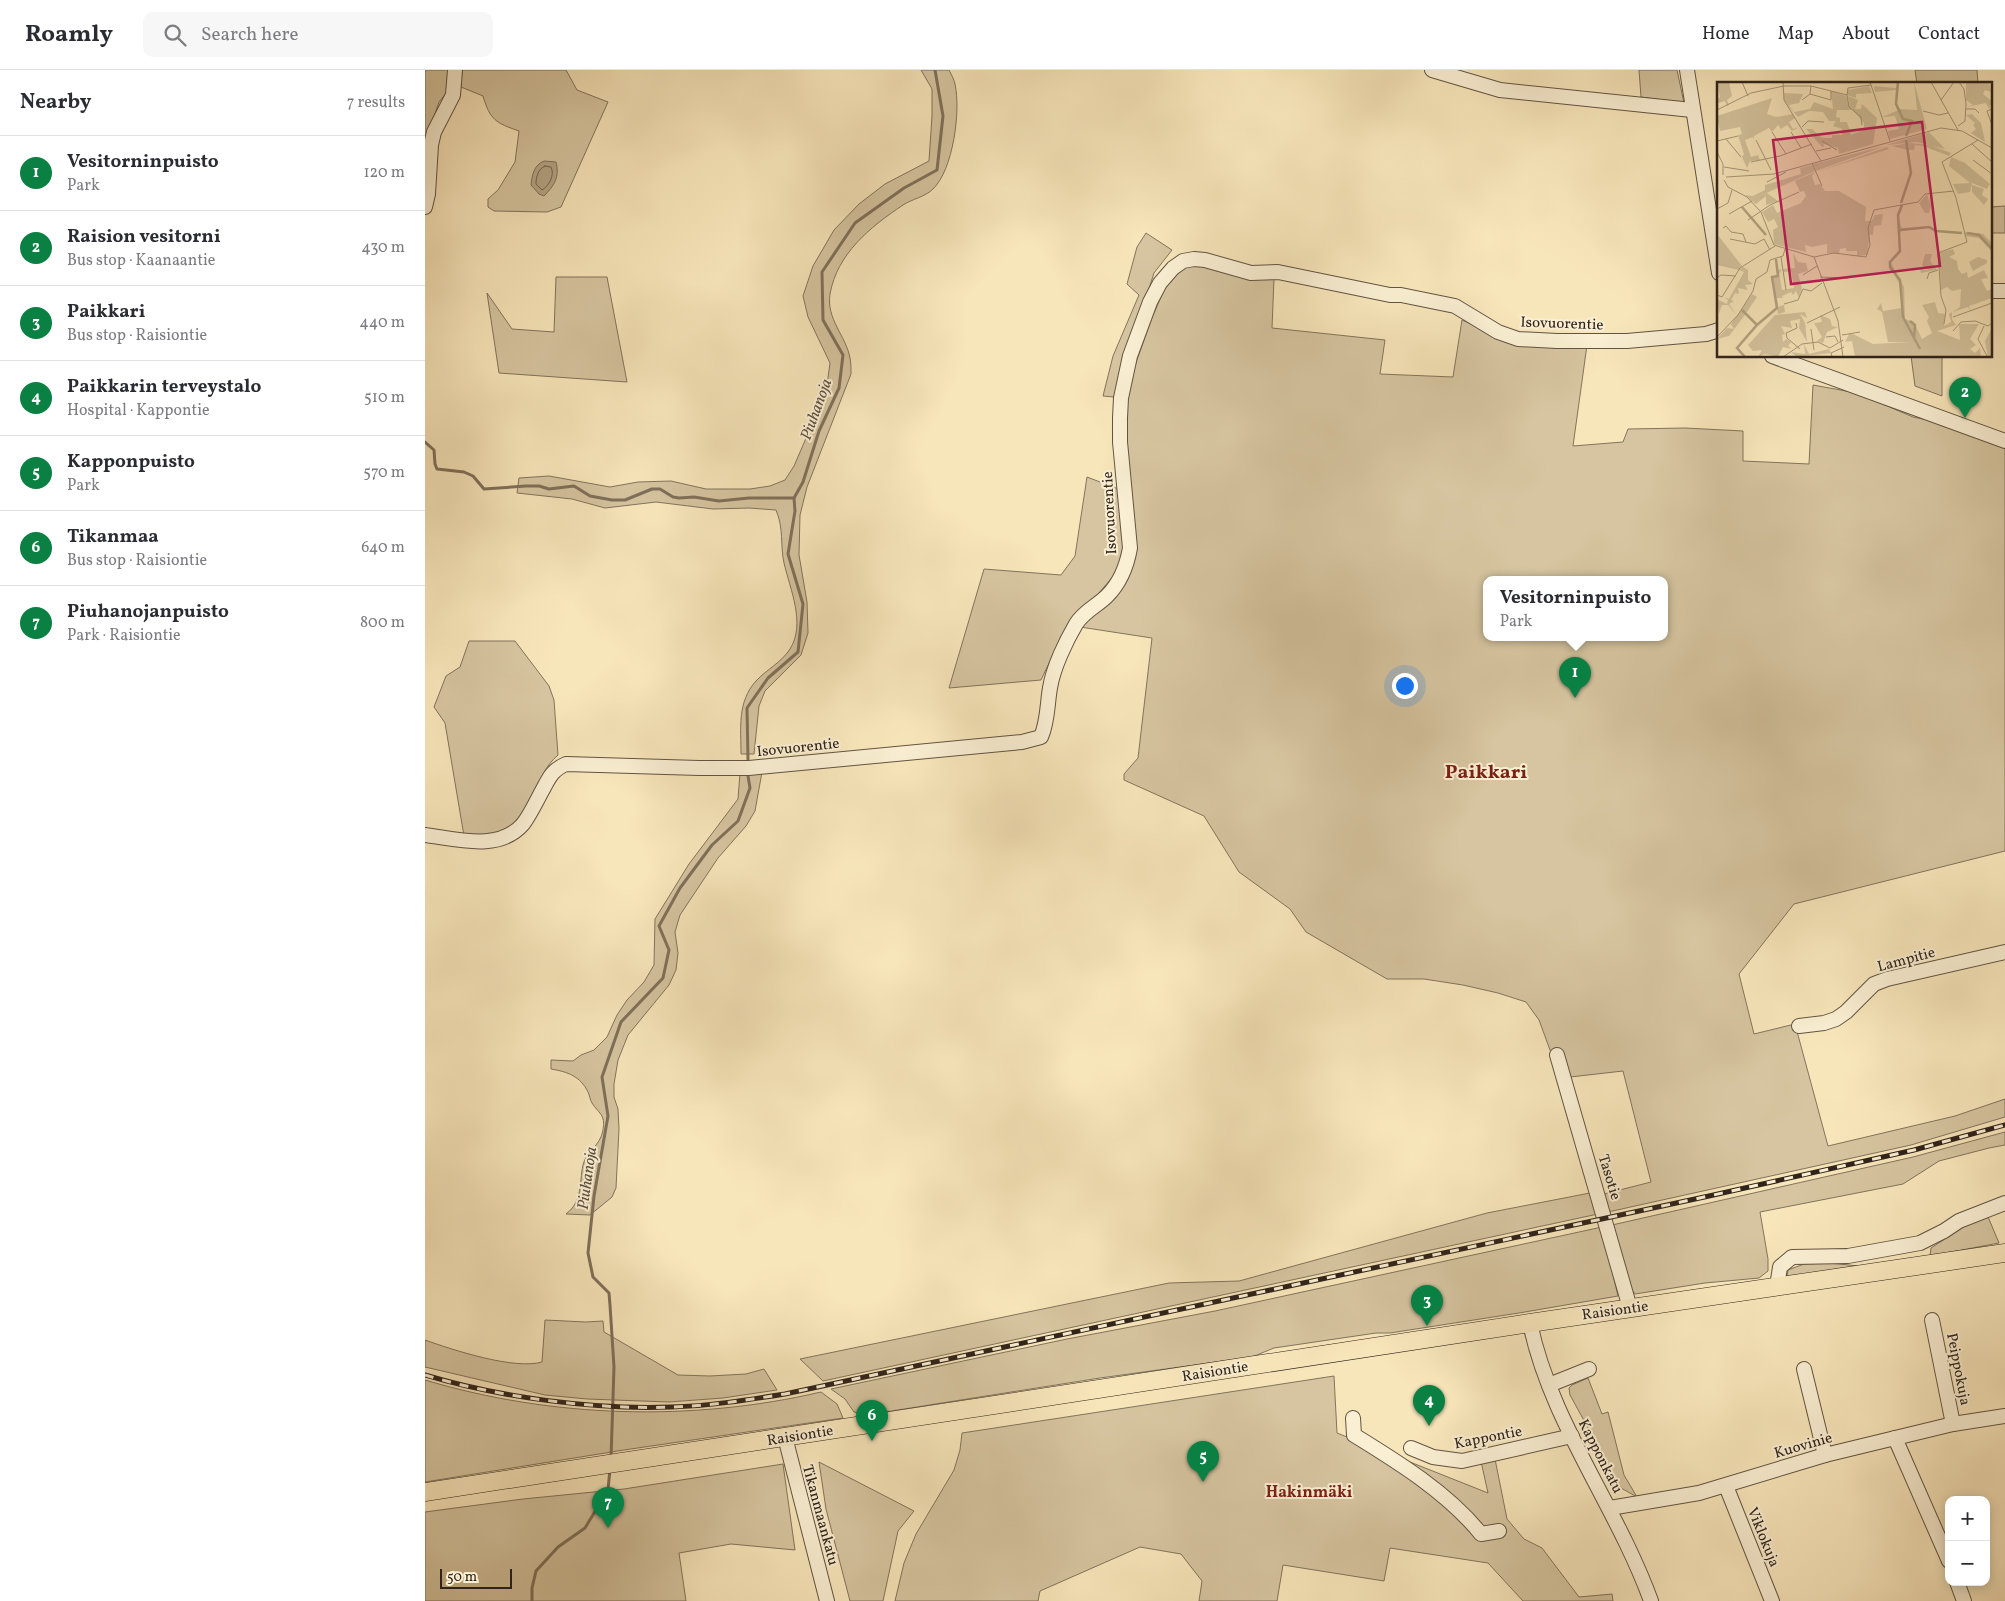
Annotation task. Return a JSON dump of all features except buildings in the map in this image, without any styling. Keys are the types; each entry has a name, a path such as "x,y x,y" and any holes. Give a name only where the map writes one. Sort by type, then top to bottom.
{"main road":[{"name":"Raisiontie","path":"425,1492 1530,1323 2005,1253"}],"street":[{"path":"425,207 428,194 431,145 434,132 453,95 455,70"},
{"path":"1431,70 1500,90 1692,110"},
{"path":"1687,70 1692,110 1715,221 1717,247"},
{"name":"Isovuorentie","path":"425,835 485,842 501,840 513,834 523,824 556,768 567,764 749,768 1022,742 1041,737 1047,713 1050,687 1066,642 1082,616 1116,585 1128,559 1130,548 1119,418 1125,377 1130,356 1150,302 1160,283 1173,268 1183,261 1194,259 1251,272 1279,272 1390,295 1401,295 1455,306 1498,332 1518,339 1557,341 1627,340 1706,334 1717,331"},
{"path":"1777,358 2005,441"},
{"name":"Lampitie","path":"1799,1026 1824,1023 1836,1019 1846,1012 1874,984 1887,979 2005,952"},
{"name":"Tasotie","path":"1557,1055 1630,1308"},
{"path":"1777,1287 1780,1267 1792,1257 1848,1256 1906,1247 1932,1238 1959,1221 2005,1202"},
{"name":"Peippokuja","path":"1933,1320 1953,1424"},
{"name":"Kapponkatu","path":"1530,1323 1535,1350 1549,1385 1572,1436 1610,1508 1651,1601"},
{"path":"1549,1385 1589,1369"},
{"path":"1804,1369 1825,1455"},
{"name":"Kuovinie","path":"1610,1508 1675,1498 1726,1486 1825,1455 1953,1424 2005,1416"},
{"path":"1353,1418 1354,1434 1436,1492 1471,1522 1481,1534 1499,1531"},
{"name":"Kappontie","path":"1411,1448 1433,1457 1462,1461 1572,1436"},
{"name":"Tikanmaankatu","path":"785,1437 827,1601"},
{"path":"1895,1438 1945,1552"},
{"name":"Viklokuja","path":"1726,1486 1772,1601"},
{"path":"1958,1586 1964,1601"}],"shaded area":[{"path":"425,70 450,70 448,91 439,102 425,143"},
{"path":"462,70 566,70 577,90 608,102 561,207 547,212 494,211 488,207 488,199 498,190 515,162 519,131 495,120 488,110 483,96 461,87"},
{"path":"921,70 949,70 954,80 957,109 954,140 946,168 933,189 903,205 867,232 847,254 834,280 830,294 831,311 848,350 851,374 807,487 800,515 799,555 807,602 808,633 801,655 765,691 759,706 754,754 741,754 741,716 750,689 790,649 797,629 795,606 784,563 780,524 776,510 749,508 713,509 656,502 605,508 572,499 517,493 519,478 549,476 610,487 638,482 671,481 706,489 750,489 770,486 785,480 794,466 826,392 830,363 808,317 803,296 813,266 834,230 859,204 885,184 929,161 932,89"},
{"path":"1639,70 1677,70 1684,103 1641,97"},
{"path":"1915,70 1977,70 1978,82 1917,82"},
{"path":"2005,206 2005,233 1993,233 1993,207"},
{"path":"1146,233 1172,250 1154,273 1114,397 1103,396 1113,356 1139,295 1127,284 1137,247"},
{"path":"1190,265 1204,265 1274,278 1272,328 1385,340 1380,374 1453,377 1462,320 1486,331 1587,345 1573,446 1623,442 1628,429 1685,428 1743,431 1743,461 1809,464 1813,385 1857,393 1913,417 1932,421 2005,447 2005,851 1794,904 1739,974 1754,1034 1795,1024 1828,1146 1955,1116 2005,1099 2005,1117 1911,1145 1608,1212 1600,1195 1651,1182 1623,1071 1570,1077 1553,1058 1539,1020 1526,1002 1463,985 1424,979 1387,979 1306,932 1290,909 1239,872 1204,816 1124,780 1124,774 1138,758 1152,638 1080,627 1109,603 1127,578 1124,417 1128,385 1166,285 1177,272"},
{"path":"556,277 607,277 627,382 499,373 487,293 512,329 554,332"},
{"path":"1911,358 1942,358 1942,396 1915,386"},
{"path":"1087,477 1121,490 1126,552 1115,574 1061,638 1041,680 949,688 984,569 1061,575 1075,556"},
{"path":"469,641 515,641 549,686 554,700 558,755 542,775 518,819 510,828 491,836 464,836 445,723 434,707 446,676 460,667"},
{"path":"762,772 755,811 746,826 718,858 680,915 675,932 678,953 676,970 669,985 628,1035 618,1060 614,1084 619,1129 616,1188 612,1197 590,1215 566,1214 578,1198 583,1165 587,1156 599,1141 604,1125 601,1114 592,1103 588,1092 581,1082 568,1073 551,1069 551,1060 573,1061 581,1055 594,1050 607,1037 617,1015 627,1000 644,982 654,965 655,919 689,864 738,799 740,773"},
{"path":"2005,1132 2005,1145 1939,1161 1903,1184 1760,1212 1768,1259 1768,1271 1759,1278 1705,1283 1635,1294 1630,1288 1612,1225 1913,1157"},
{"path":"1590,1193 1598,1214 823,1381 800,1359 1169,1283 1239,1281 1487,1213"},
{"path":"1986,1212 1999,1243 1930,1256 1931,1248"},
{"path":"1602,1227 1618,1296 1390,1333 1376,1333 1274,1348 1252,1357 1100,1378 866,1415 854,1412 845,1399 831,1389 1067,1339 1215,1311"},
{"path":"1829,1263 1859,1266 1787,1277 1788,1270 1804,1264"},
{"path":"545,1320 603,1321 604,1332 678,1375 746,1374 764,1369 777,1390 723,1398 669,1402 587,1399 545,1395 425,1367 425,1340 483,1358 530,1364 542,1362"},
{"path":"1334,1376 1337,1433 1488,1493 1480,1457 1494,1454 1507,1519 1524,1539 1542,1548 1579,1597 1612,1594 1613,1601 1523,1601 1488,1563 1390,1548 1384,1581 1283,1565 1277,1601 1199,1601 1202,1581 1181,1554 1140,1547 1040,1591 1038,1601 895,1601 904,1563 916,1534 954,1470 960,1450 962,1433"},
{"path":"1588,1378 1602,1414 1608,1412 1624,1475 1637,1497 1621,1488 1570,1395 1569,1388 1572,1385"},
{"path":"425,1380 473,1393 522,1402 622,1412 723,1408 772,1402 821,1392 837,1404 843,1418 624,1450 425,1482"},
{"path":"819,1462 914,1511 898,1531 883,1601 850,1601 826,1509"},
{"path":"783,1464 795,1550 731,1544 679,1553 686,1601 425,1601 425,1512 523,1499 624,1489"}],"water":[{"path":"544,161 556,162 557,177 551,189 544,196 539,194 531,185 536,168"}],"waterway":[{"name":"Piuhanoja","path":"748,760 747,708 768,678 798,652 803,604 788,554 795,511 794,498 803,482 819,431 839,388 843,355 823,320 822,272 855,223 904,188 937,170 943,116 935,70"},
{"path":"425,442 434,450 437,469 464,472 473,476 484,489 526,486 539,486 549,489 574,486 590,496 612,500 625,500 652,489 660,489 673,497 694,497 719,501 749,498 794,498"},
{"name":"Piuhanoja","path":"611,1458 614,1367 609,1293 593,1277 588,1253 594,1196 608,1116 602,1077 621,1022 663,978 669,950 659,926 680,888 712,845 738,821 750,788 748,776"},
{"name":"Piuhanoja","path":"532,1601 532,1588 536,1571 558,1547 585,1528 608,1490 610,1469"}],"railway":[{"path":"425,1375 514,1396 611,1406 671,1407 785,1394 1709,1196 1914,1150 2005,1125"}],"place":[{"name":"Raision vesitorni","path":"1965,418"},
{"name":"Vesitorninpuisto","path":"1575,698"},
{"name":"Paikkari","path":"1427,1326"},
{"name":"Paikkarin terveystalo","path":"1429,1426"},
{"name":"Tikanmaa","path":"872,1441"},
{"name":"Kapponpuisto","path":"1203,1482"},
{"name":"Piuhanojanpuisto","path":"608,1528"}],"district":[{"name":"Paikkari","path":"1486,771"},
{"name":"Hakinmäki","path":"1309,1491"}]}
